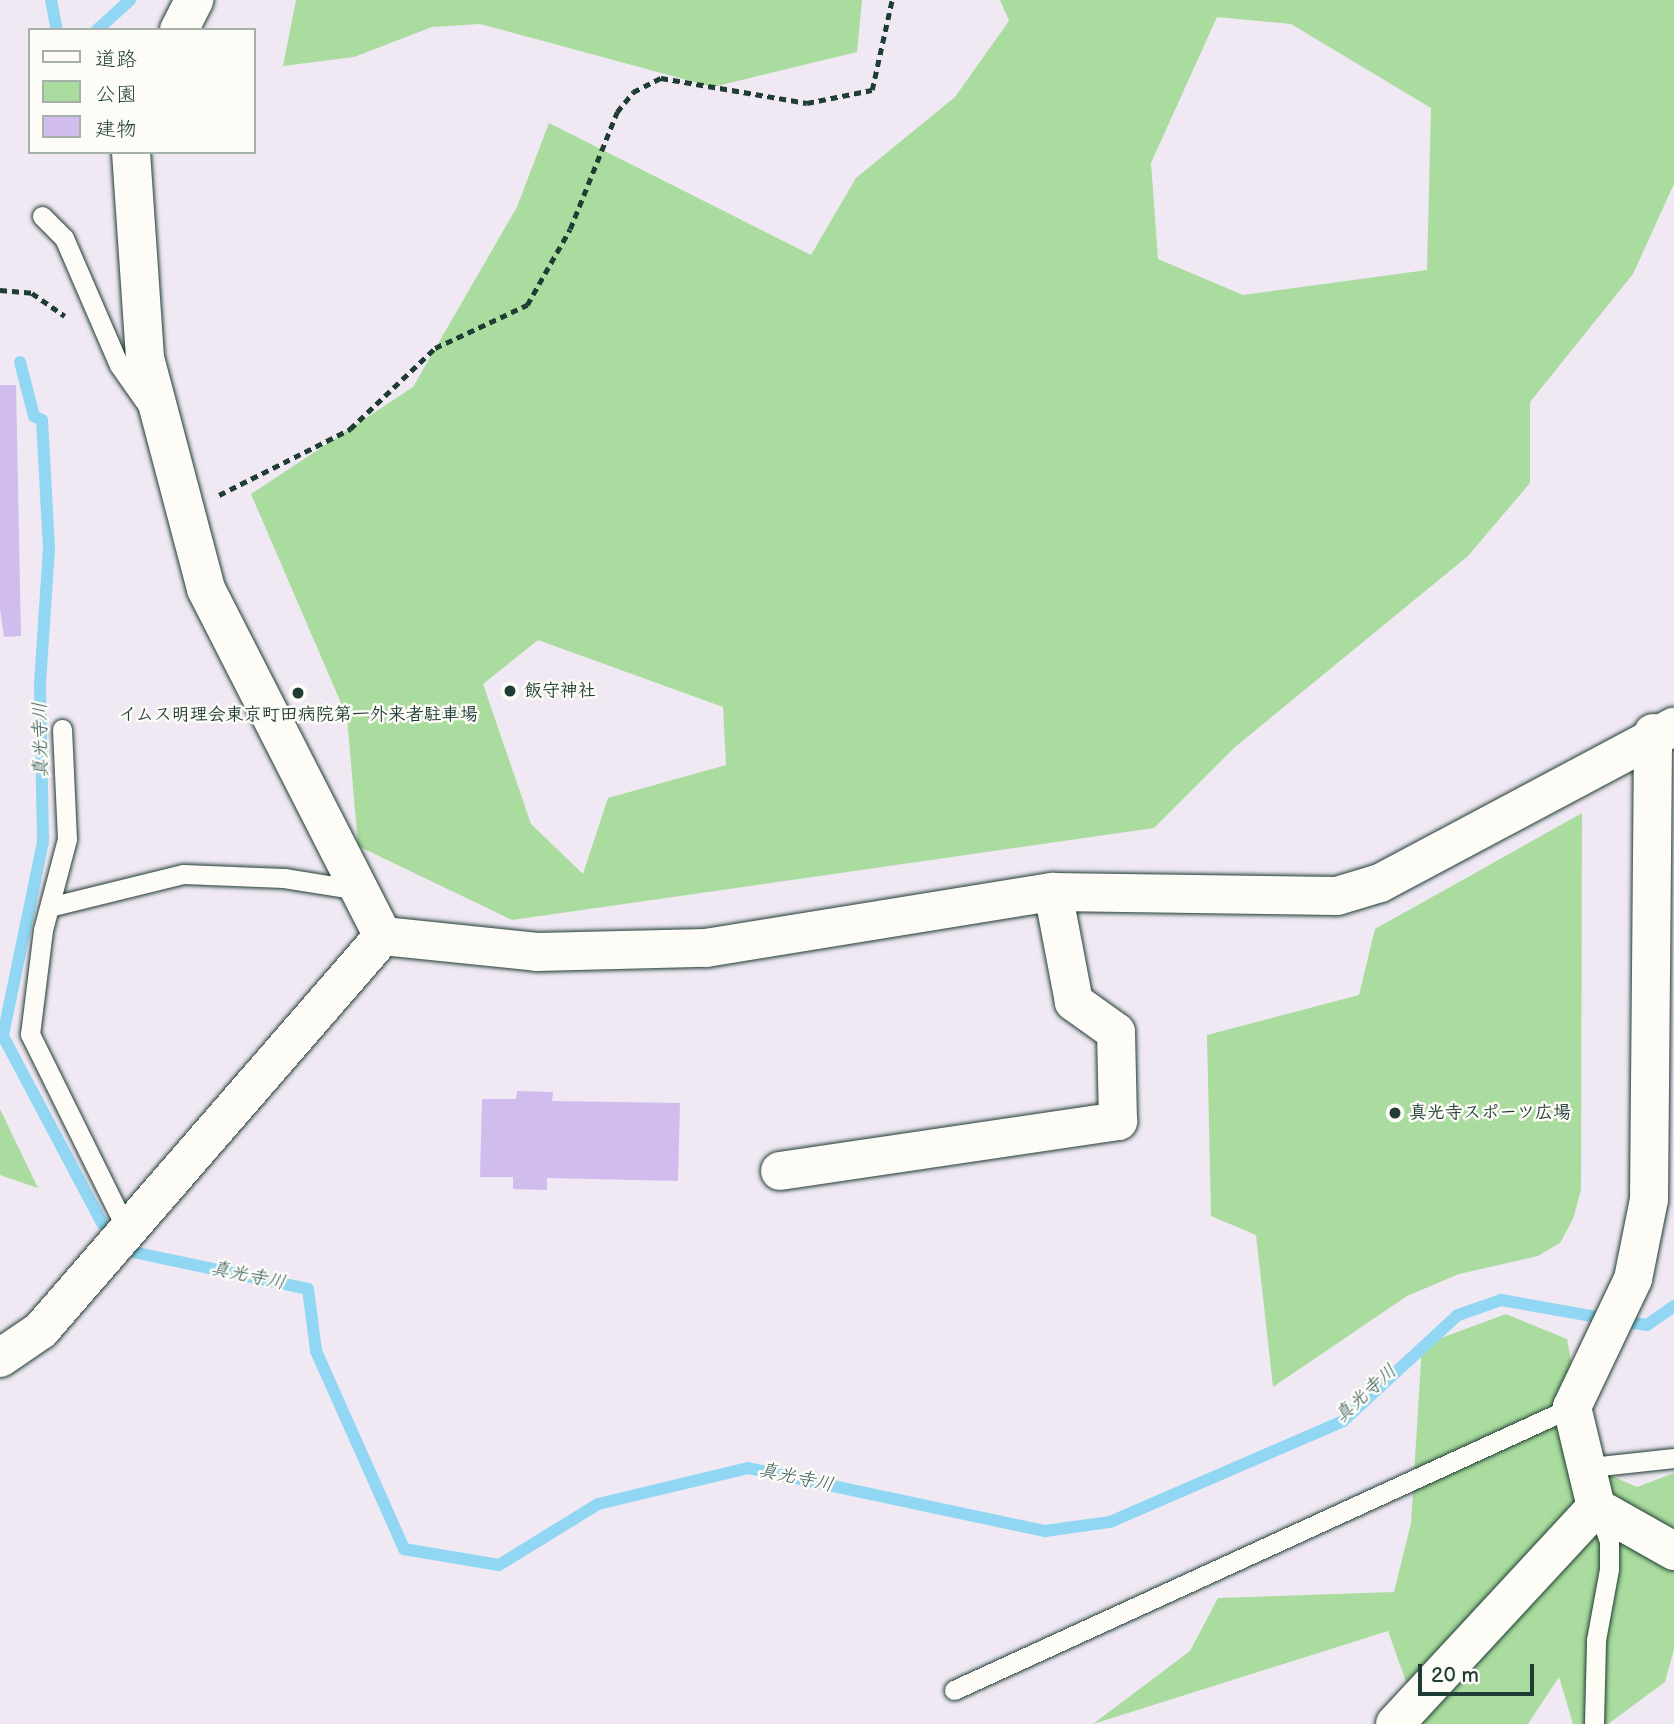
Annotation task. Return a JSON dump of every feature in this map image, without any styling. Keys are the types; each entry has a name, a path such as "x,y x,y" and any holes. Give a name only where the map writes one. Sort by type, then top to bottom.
{"street":[{"path":"180,28 194,0"},
{"path":"131,154 145,358 182,514 206,589 383,936"},
{"path":"383,936 537,952 706,948 1053,891 1338,896 1414,865 1663,730"},
{"path":"1395,1724 1560,1553 1596,1507 1591,1467 1572,1407 1633,1279 1649,1200 1663,730"},
{"path":"780,1171 1118,1121 1116,1032 1074,1002 1053,891"},
{"path":"0,1358 41,1330 125,1226 383,936"},
{"path":"1596,1507 1674,1551"}],"lane":[{"path":"42,216 64,239 119,365 161,427"},
{"path":"62,729 67,839 52,906 43,930 30,1034 125,1226"},
{"path":"52,906 183,874 284,877 358,890"},
{"path":"954,1690 1572,1407"},
{"path":"1591,1467 1674,1458"},
{"path":"1594,1724 1609,1541 1596,1507"}],"path":[{"path":"182,514 351,429 435,348 527,305 570,229 617,112 633,92 662,78 807,103 872,90 892,0"}],"green space":[{"path":"296,0 862,0 857,52 713,87 480,24 432,27 354,57 283,66"},
{"path":"1000,0 1674,0 1674,184 1633,274 1530,402 1530,483 1468,556 1235,747 1154,828 512,920 358,846 347,717 251,494 413,387 517,207 549,123 811,255 856,178 955,97 1009,21","holes":["1217,17 1291,24 1431,108 1427,270 1243,295 1158,259 1151,163","538,640 723,707 726,765 608,798 583,874 531,824 483,684"]},
{"name":"真光寺スポーツ広場","path":"1582,813 1581,1190 1573,1219 1560,1243 1538,1256 1459,1274 1407,1296 1273,1387 1256,1235 1211,1216 1207,1035 1359,995 1375,929"},
{"path":"0,1109 38,1188 0,1175"},
{"path":"1506,1314 1567,1339 1591,1467 1637,1487 1674,1473 1674,1649 1665,1682 1608,1724 1573,1724 1559,1677 1528,1724 1421,1724 1388,1631 1093,1724 1190,1651 1218,1598 1394,1592 1411,1523 1422,1345"}],"building":[{"path":"0,385 16,385 21,636 4,637 0,608"},
{"path":"517,1091 553,1092 552,1101 680,1103 678,1181 547,1178 547,1190 513,1189 513,1177 480,1177 482,1099 516,1099"}],"waterway":[{"path":"51,0 57,28"},
{"path":"99,28 130,0"},
{"name":"真光寺川","path":"20,362 34,416 42,420 49,548 40,684 43,842 3,1036 102,1223"},
{"name":"真光寺川","path":"128,1251 308,1289 316,1351 404,1549 499,1565 598,1504 748,1468 1045,1531 1110,1522 1343,1421 1458,1315 1501,1300 1603,1318"},
{"name":"真光寺川","path":"1633,1323 1647,1325 1674,1306"}],"place":[{"name":"飯守神社","path":"510,691"},
{"name":"イムス明理会東京町田病院第一外来者駐車場","path":"298,693"},
{"name":"真光寺スポーツ広場","path":"1395,1113"}]}
